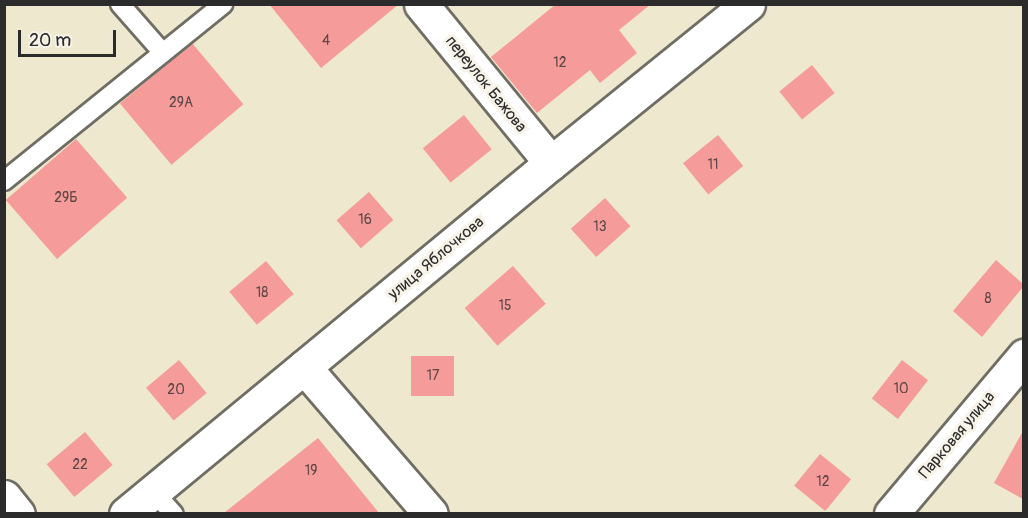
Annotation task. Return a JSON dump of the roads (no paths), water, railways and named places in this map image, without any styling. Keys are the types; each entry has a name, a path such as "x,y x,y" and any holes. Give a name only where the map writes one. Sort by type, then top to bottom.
{"street":[{"name":"переулок Бажова","path":"421,4 551,163"},
{"name":"улица Яблочкова","path":"126,513 164,502 304,367 748,4"},
{"name":"Парковая улица","path":"891,513 1023,356"},
{"path":"304,367 431,513"},
{"path":"4,497 18,513"}],"lane":[{"path":"120,4 162,53"},
{"path":"4,181 223,4"}]}
